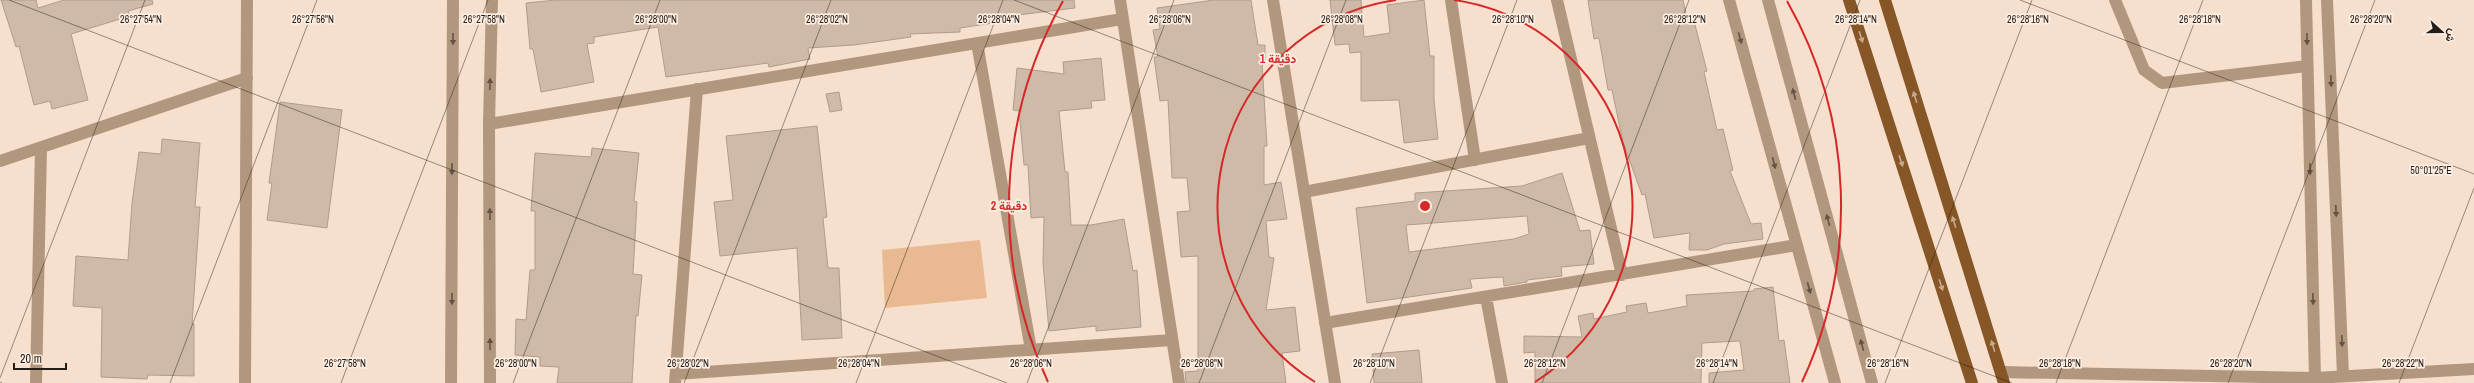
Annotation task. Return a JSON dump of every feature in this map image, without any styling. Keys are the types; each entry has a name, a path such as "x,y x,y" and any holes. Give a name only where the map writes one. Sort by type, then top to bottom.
{"main road":[{"path":"1849,0 1972,383"},
{"path":"1885,0 2002,378"}],"street":[{"path":"245,383 247,0"},
{"path":"451,383 453,0"},
{"path":"490,383 489,124 492,0"},
{"path":"1120,0 1179,383"},
{"path":"1273,0 1335,383"},
{"path":"1450,0 1475,160"},
{"path":"1557,0 1622,275"},
{"path":"1729,0 1835,383"},
{"path":"1768,0 1872,383"},
{"path":"2116,0 2144,70 2162,83 2307,66"},
{"path":"2306,0 2314,378"},
{"path":"2327,0 2343,375"},
{"path":"489,124 1122,19"},
{"path":"978,43 1031,350"},
{"path":"0,161 247,78"},
{"path":"697,89 675,378 1172,340"},
{"path":"1304,192 1589,138"},
{"path":"36,383 41,148"},
{"path":"1325,323 1797,245"},
{"path":"1486,297 1502,383"},
{"path":"2002,378 2314,378 2343,375 2474,369"}],"shaded area":[{"path":"980,240 987,298 885,308 882,250"}],"building":[{"path":"1,0 36,0 38,8 64,0 152,0 153,4 128,11 130,16 71,34 88,100 52,109 50,101 34,105 19,46 16,47"},
{"path":"556,0 1074,0 1075,8 993,18 993,23 960,28 960,32 910,34 911,37 854,45 808,48 810,59 769,67 768,63 666,77 658,27 594,37 594,43 587,44 594,82 541,92 533,49 530,49 526,3"},
{"path":"1214,0 1251,0 1258,45 1265,45 1265,62 1262,62 1267,146 1264,146 1264,185 1281,182 1287,219 1266,221 1269,257 1274,258 1266,310 1295,307 1300,351 1282,353 1286,383 1186,383 1185,372 1198,371 1198,256 1181,257 1177,212 1190,211 1187,178 1172,178 1168,100 1160,101 1154,57 1158,57 1153,30 1160,29 1157,8"},
{"path":"1330,0 1361,0 1364,37 1390,33 1387,5 1424,0 1430,56 1434,56 1434,100 1438,139 1404,143 1399,100 1361,101 1361,52 1350,53 1349,44 1335,45"},
{"path":"1588,0 1683,0 1688,22 1694,21 1707,71 1704,72 1717,130 1723,129 1733,170 1730,171 1751,224 1761,223 1763,239 1724,244 1707,250 1689,250 1690,233 1654,238 1645,194 1642,195 1623,142 1612,90 1608,90 1599,38 1594,39"},
{"path":"1101,58 1105,100 1091,101 1092,108 1059,111 1065,172 1068,172 1071,225 1091,225 1124,219 1133,271 1137,270 1141,327 1096,331 1096,326 1049,331 1043,263 1044,217 1031,218 1028,165 1024,165 1019,111 1013,110 1017,68 1064,74 1063,62"},
{"path":"839,92 842,110 830,112 826,94"},
{"path":"280,102 342,110 327,228 267,220 272,183 269,183"},
{"path":"817,126 827,217 823,218 828,268 839,268 842,338 802,340 797,248 720,256 714,202 733,200 726,136"},
{"path":"162,139 200,143 195,207 200,207 192,324 194,324 194,376 148,375 147,379 101,377 102,308 73,306 76,256 128,260 132,203 139,152 161,154"},
{"path":"592,148 639,153 634,201 637,202 633,274 642,275 638,316 636,315 632,383 557,383 559,367 540,366 540,357 515,355 516,319 526,320 530,270 535,270 535,211 531,211 535,153 591,157"},
{"path":"1562,173 1580,231 1590,230 1594,264 1561,267 1562,276 1527,280 1527,282 1504,286 1503,277 1470,279 1472,288 1367,303 1356,208 1415,201 1415,193 1522,186","holes":["1527,216 1529,234 1514,239 1409,252 1406,225"]},
{"path":"1773,287 1779,341 1784,340 1790,383 1709,383 1709,373 1744,370 1740,341 1702,343 1701,383 1535,383 1535,352 1524,353 1524,336 1582,337 1578,316 1593,313 1594,319 1627,312 1626,306 1646,303 1648,313 1687,306 1686,295 1754,291 1754,289"},
{"path":"1419,350 1422,383 1374,383 1372,354"}]}
